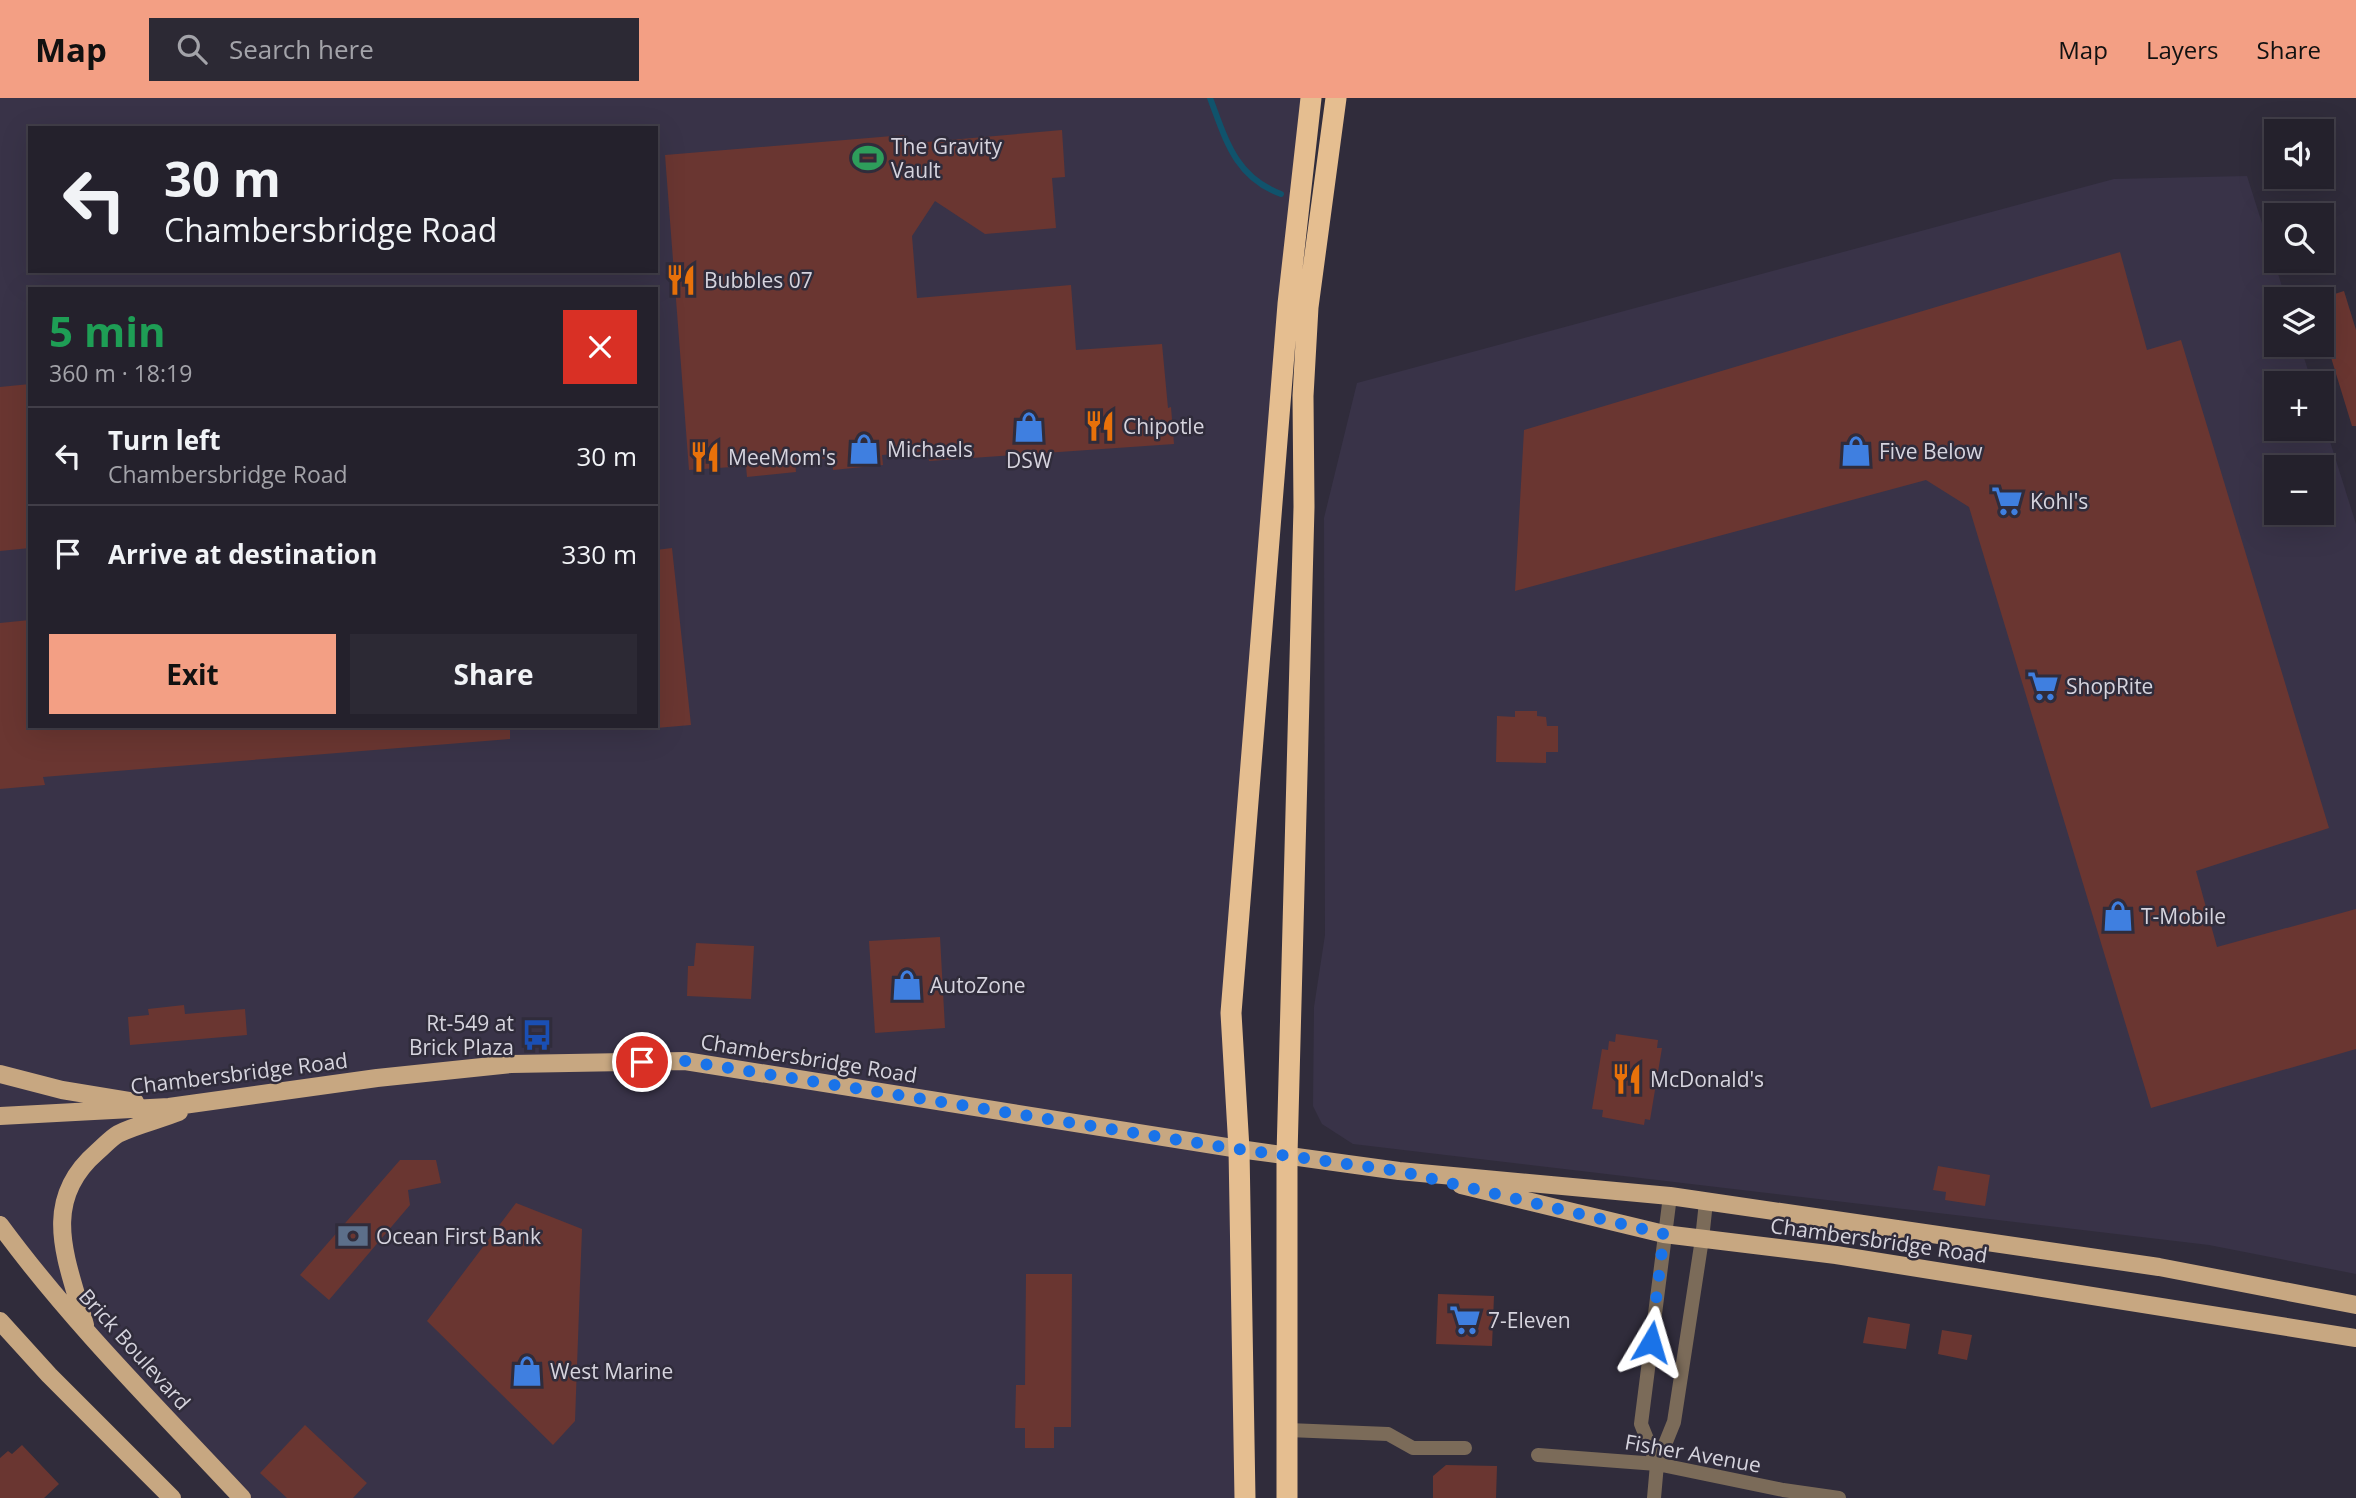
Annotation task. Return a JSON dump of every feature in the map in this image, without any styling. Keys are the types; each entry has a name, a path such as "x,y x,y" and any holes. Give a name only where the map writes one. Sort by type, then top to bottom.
{"highway":[{"path":"1245,1498 1240,1149 1231,1013 1287,318 1311,98"},
{"path":"1287,1498 1287,1155 1304,507 1303,396 1308,307 1335,98"}],"main road":[{"name":"Chambersbridge Road","path":"0,1116 169,1107 377,1079 511,1065 685,1061 1240,1149 1399,1171 1670,1196 2159,1268 2356,1305"},
{"path":"0,1074 62,1090 169,1107"},
{"path":"87,1332 62,1239 61,1211 73,1179 86,1161 117,1135 208,1102"},
{"name":"Chambersbridge Road","path":"1399,1171 1664,1234 1836,1255 2356,1338"},
{"name":"Brick Boulevard","path":"0,1225 87,1332 242,1498"},
{"path":"0,1321 49,1375 172,1498"},
{"path":"0,1335 49,1375"}],"street":[{"path":"1657,1464 1641,1424 1670,1196"},
{"path":"1654,1498 1657,1464 1674,1422 1706,1202"},
{"path":"1288,1430 1388,1434 1413,1448 1465,1448"},
{"name":"Fisher Avenue","path":"1538,1455 1657,1464 1783,1490 1839,1498"}],"shaded area":[{"path":"0,98 1311,98 1231,1013 1245,1498 242,1498 0,1225"},
{"path":"2247,176 2264,230 2264,273 2278,273 2282,287 2264,287 2264,357 2304,357 2308,371 2264,371 2264,441 2330,441 2356,524 2356,1274 2209,1245 1353,1144 1322,1124 1313,1106 1314,1007 1325,935 1324,518 1357,383 2114,179"}],"building":[{"path":"1062,130 1065,177 1052,178 1056,228 985,234 935,201 912,236 917,298 1071,285 1076,350 1162,344 1174,444 929,461 928,451 882,455 883,465 833,470 832,458 795,461 796,472 747,477 746,466 689,470 665,155 904,135 904,144"},
{"path":"2120,252 2147,350 2181,340 2329,828 2196,871 2217,947 2356,909 2356,1049 2151,1108 1969,507 1926,480 1515,591 1524,430"},
{"path":"2344,291 2356,330 2356,426 2352,426 2331,357 2334,357 2334,294"},
{"path":"28,384 28,548 0,551 0,387"},
{"path":"672,548 691,725 658,728 658,550"},
{"path":"28,620 28,728 510,728 510,739 43,777 45,785 0,789 0,623"},
{"path":"1515,711 1537,711 1537,716 1546,717 1547,726 1558,726 1558,752 1546,752 1546,763 1496,762 1497,716 1515,717"},
{"name":"AutoZone","path":"940,937 945,1028 875,1033 869,941"},
{"path":"696,943 754,946 751,999 687,996 688,966 694,966"},
{"path":"184,1005 185,1014 245,1009 247,1035 130,1045 128,1017 149,1015 148,1009"},
{"name":"McDonald's","path":"1616,1034 1658,1040 1657,1048 1662,1048 1650,1120 1645,1119 1644,1125 1602,1117 1603,1110 1592,1109 1602,1049 1608,1050 1609,1041 1615,1042"},
{"path":"400,1160 436,1160 441,1183 408,1190 410,1205 329,1300 300,1275"},
{"path":"1938,1166 1990,1175 1985,1206 1945,1200 1946,1192 1933,1190"},
{"name":"West Marine","path":"516,1203 582,1229 575,1421 553,1445 427,1321"},
{"path":"1026,1274 1072,1274 1071,1427 1054,1427 1054,1448 1025,1448 1025,1428 1015,1428 1016,1385 1025,1385"},
{"name":"7-Eleven","path":"1438,1294 1494,1296 1492,1346 1436,1344"},
{"path":"1868,1317 1910,1324 1906,1349 1863,1343"},
{"path":"1942,1330 1972,1335 1967,1360 1938,1354"},
{"path":"305,1425 367,1483 353,1498 287,1498 260,1473"},
{"path":"22,1445 59,1484 44,1498 0,1498 0,1458 8,1451 12,1454"},
{"path":"1446,1465 1497,1466 1496,1498 1433,1498 1433,1476"}],"waterway":[{"path":"1210,98 1234,155 1253,178 1281,194"}],"place":[{"name":"The Gravity Vault","path":"868,158"},
{"name":"Bubbles 07","path":"681,280"},
{"name":"Chipotle","path":"1100,426"},
{"name":"DSW","path":"1029,427"},
{"name":"Michaels","path":"864,449"},
{"name":"Five Below","path":"1856,451"},
{"name":"MeeMom's","path":"705,457"},
{"name":"Kohl's","path":"2007,501"},
{"name":"ShopRite","path":"2043,686"},
{"name":"T-Mobile","path":"2118,916"},
{"name":"AutoZone","path":"907,985"},
{"name":"Rt-549 at Brick Plaza","path":"537,1035"},
{"name":"McDonald's","path":"1627,1079"},
{"name":"Ocean First Bank","path":"353,1236"},
{"name":"7-Eleven","path":"1465,1320"},
{"name":"West Marine","path":"527,1371"}],"route":[{"path":"642,1062 685,1061 1223,1147 1399,1171 1664,1234 1651,1342"}]}
